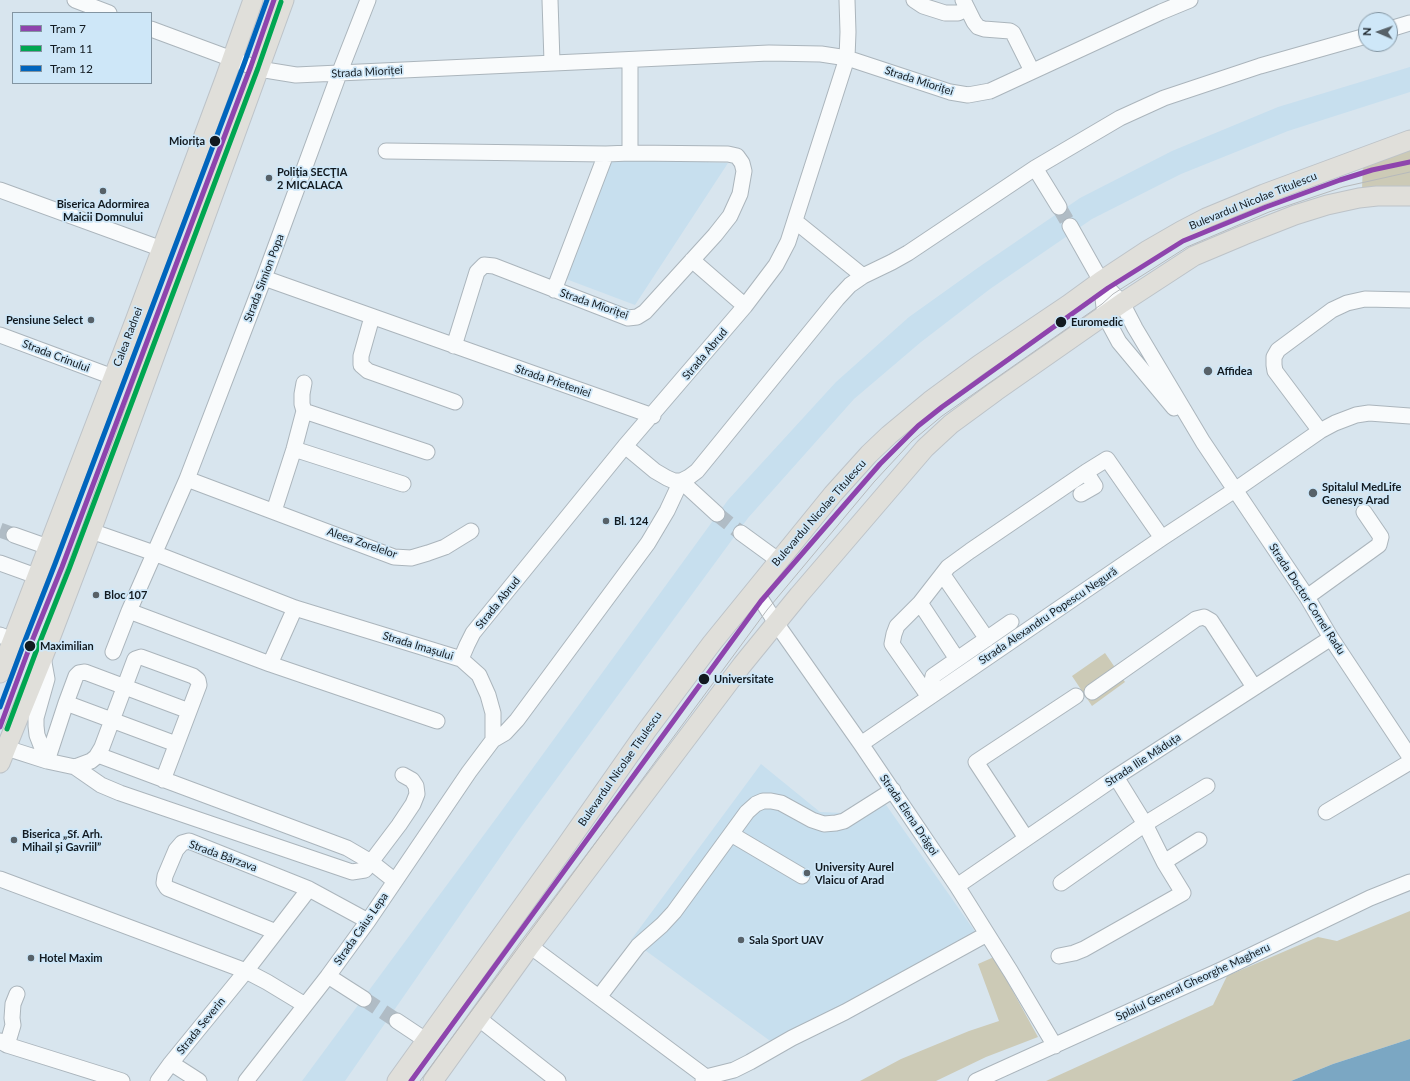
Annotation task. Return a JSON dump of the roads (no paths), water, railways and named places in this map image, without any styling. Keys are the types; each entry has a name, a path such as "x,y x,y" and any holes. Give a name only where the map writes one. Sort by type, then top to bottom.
{"main road":[{"name":"Calea Radnei","path":"2,663 6,638 36,576 48,547 162,249 253,0"},
{"path":"2,752 43,657 91,531 284,0"},
{"name":"Bulevardul Nicolae Titulescu","path":"397,1081 427,1041 647,730 712,643 832,494 889,435 942,392 1101,280 1181,230 1264,194 1410,140"},
{"path":"433,1081 530,946 738,671 776,623 925,448 951,424 1122,303 1194,256 1295,215 1332,204 1377,196 1410,196"}],"street":[{"path":"75,0 107,12"},
{"name":"Strada Simion Popa","path":"154,553 187,479 368,0"},
{"path":"550,0 552,62"},
{"name":"Strada Abrud","path":"461,659 466,645 473,633 625,446 653,416 745,306 776,265 788,242 847,58 847,0"},
{"path":"914,0 923,6 945,13 958,13 965,4 978,27 984,29 1010,31 1013,33 1032,71"},
{"name":"Strada Mioriței","path":"152,29 259,69 296,75 769,53 821,54 847,58 950,92 968,95 990,91 1190,0"},
{"path":"1398,27 1410,23"},
{"path":"625,446 667,478 674,481 681,481 689,477 697,471 836,299 850,285 863,276 908,253 1035,168 1120,118 1164,98 1260,66 1358,38"},
{"path":"630,60 630,153"},
{"name":"Strada Mioriței","path":"386,151 728,154 737,156 742,163 744,171 740,194 730,216 715,235 645,312 637,317 628,318 494,266 484,265 478,272 454,346"},
{"name":"Strada Mioriței","path":"554,290 606,154"},
{"path":"1035,168 1059,207"},
{"path":"0,190 162,249"},
{"path":"795,221 863,276"},
{"path":"1070,226 1101,280"},
{"path":"692,260 745,306"},
{"name":"Strada Prieteniei","path":"264,278 653,416"},
{"name":"Strada Doctor Cornel Radu","path":"1101,280 1122,303 1135,328 1203,442 1307,597 1331,638 1410,757"},
{"name":"Strada Doctor Cornel Radu","path":"1101,280 1104,316 1119,342 1203,442"},
{"path":"1320,431 1275,371 1274,357 1278,350 1332,310 1346,303 1365,299 1410,300"},
{"path":"372,317 361,356 361,365 368,371 455,402"},
{"name":"Strada Crinului","path":"0,335 113,377"},
{"path":"274,511 294,449 304,411 302,394 304,383"},
{"path":"304,411 427,452"},
{"name":"Strada Alexandru Popescu Negură","path":"861,744 1320,431 1356,415 1369,413 1410,416"},
{"path":"294,449 403,484"},
{"path":"929,697 892,644 894,634 897,626 920,603 948,568 970,551 1107,459 1162,538"},
{"path":"1081,494 1095,486 1086,472"},
{"name":"Aleea Zorelelor","path":"187,479 394,557 411,558 428,553 444,547 471,531"},
{"path":"681,481 717,514"},
{"path":"493,740 505,733 517,720 648,543 667,511 681,481"},
{"path":"1307,597 1379,545 1381,538 1364,512"},
{"name":"Strada Imașului","path":"91,531 154,553 295,608 461,659 479,675 488,695 493,713 493,740"},
{"path":"741,533 778,560"},
{"path":"14,535 48,547"},
{"path":"113,652 154,553"},
{"path":"0,563 36,576"},
{"path":"943,575 987,639"},
{"name":"Strada Elena Drăgoi","path":"755,590 776,623 893,790 957,886 1055,1046"},
{"path":"920,603 957,659"},
{"path":"270,664 295,608"},
{"path":"129,611 270,664 437,721"},
{"path":"1092,692 1200,617 1204,617 1211,621 1254,687"},
{"path":"929,697 933,676 1011,622"},
{"name":"Strada Ilie Măduța","path":"957,886 1116,777 1331,638"},
{"path":"43,657 47,679 36,718 36,726 37,735 47,761"},
{"path":"75,767 91,761 98,755 135,659 138,657 186,674 198,680 199,685 163,780"},
{"path":"47,761 66,703 76,676 79,673 84,672 189,712"},
{"path":"1026,838 976,762 1076,696"},
{"path":"66,703 176,744"},
{"name":"Strada Caius Lepa","path":"246,1081 328,976 368,921 469,772 493,740"},
{"path":"2,752 75,767 101,785 120,793 352,872 365,870 403,820 413,804 417,794 416,786 412,780 403,775"},
{"path":"98,755 347,848 371,862 396,881"},
{"path":"1326,812 1410,762"},
{"path":"1059,956 1084,949 1182,893 1164,862 1145,824 1116,777"},
{"path":"1061,883 1145,824 1207,786"},
{"path":"599,997 638,946 662,925 674,912 747,812 756,804 763,801 781,803 812,820 824,824 836,823 844,820 893,790"},
{"path":"731,834 802,876"},
{"path":"1164,862 1199,840"},
{"name":"Strada Bârzava","path":"276,932 167,888 164,883 165,876 176,850 182,843 188,841 309,889 368,921"},
{"path":"0,879 246,971 305,1005"},
{"name":"Splaiul General Gheorghe Magheru","path":"976,1081 1223,969 1370,898 1410,882"},
{"path":"246,971 309,889"},
{"path":"530,946 705,1079 734,1070 750,1062 987,934"},
{"name":"Strada Severin","path":"158,1081 171,1062 246,971"},
{"path":"328,976 364,1000"},
{"path":"17,994 13,1004 13,1025 4,1043 122,1081"},
{"path":"478,1018 558,1081"},
{"path":"397,1021 427,1041"},
{"path":"171,1062 198,1081"}],"water":[{"path":"1410,1039 1410,1081 1291,1081 1333,1064"}],"tunnel":[{"path":"1059,207 1070,226"},
{"path":"717,514 741,533"},
{"path":"0,530 14,535"},
{"path":"364,999 397,1021"}],"tram line":[{"name":"12","path":"0,707 267,0"},
{"name":"7","path":"0,727 251,66 274,0"},
{"name":"11","path":"7,729 258,68 281,2"},
{"name":"7","path":"411,1081 761,601 880,464 918,426 942,407 1108,288 1183,241 1266,207 1340,180 1372,170 1410,162"},
{"path":"420,1081 767,610 874,482 912,441 942,416 1102,304 1113,294 1187,247 1269,212 1343,187 1410,172"}],"place":[{"name":"Miorița","path":"215,141"},
{"name":"Poliția SECŢIA 2 MICALACA","path":"269,178"},
{"name":"Biserica Adormirea Maicii Domnului","path":"103,191"},
{"name":"Pensiune Select","path":"91,320"},
{"name":"Euromedic","path":"1061,322"},
{"name":"Affidea","path":"1208,371"},
{"name":"Spitalul MedLife Genesys Arad","path":"1313,493"},
{"name":"Bl. 124","path":"606,521"},
{"name":"Bloc 107","path":"96,595"},
{"name":"Maximilian","path":"30,646"},
{"name":"Universitate","path":"704,679"},
{"name":"Biserica „Sf. Arh. Mihail și Gavriil”","path":"14,840"},
{"name":"University Aurel Vlaicu of Arad","path":"807,873"},
{"name":"Sala Sport UAV","path":"741,940"},
{"name":"Hotel Maxim","path":"31,958"}]}
